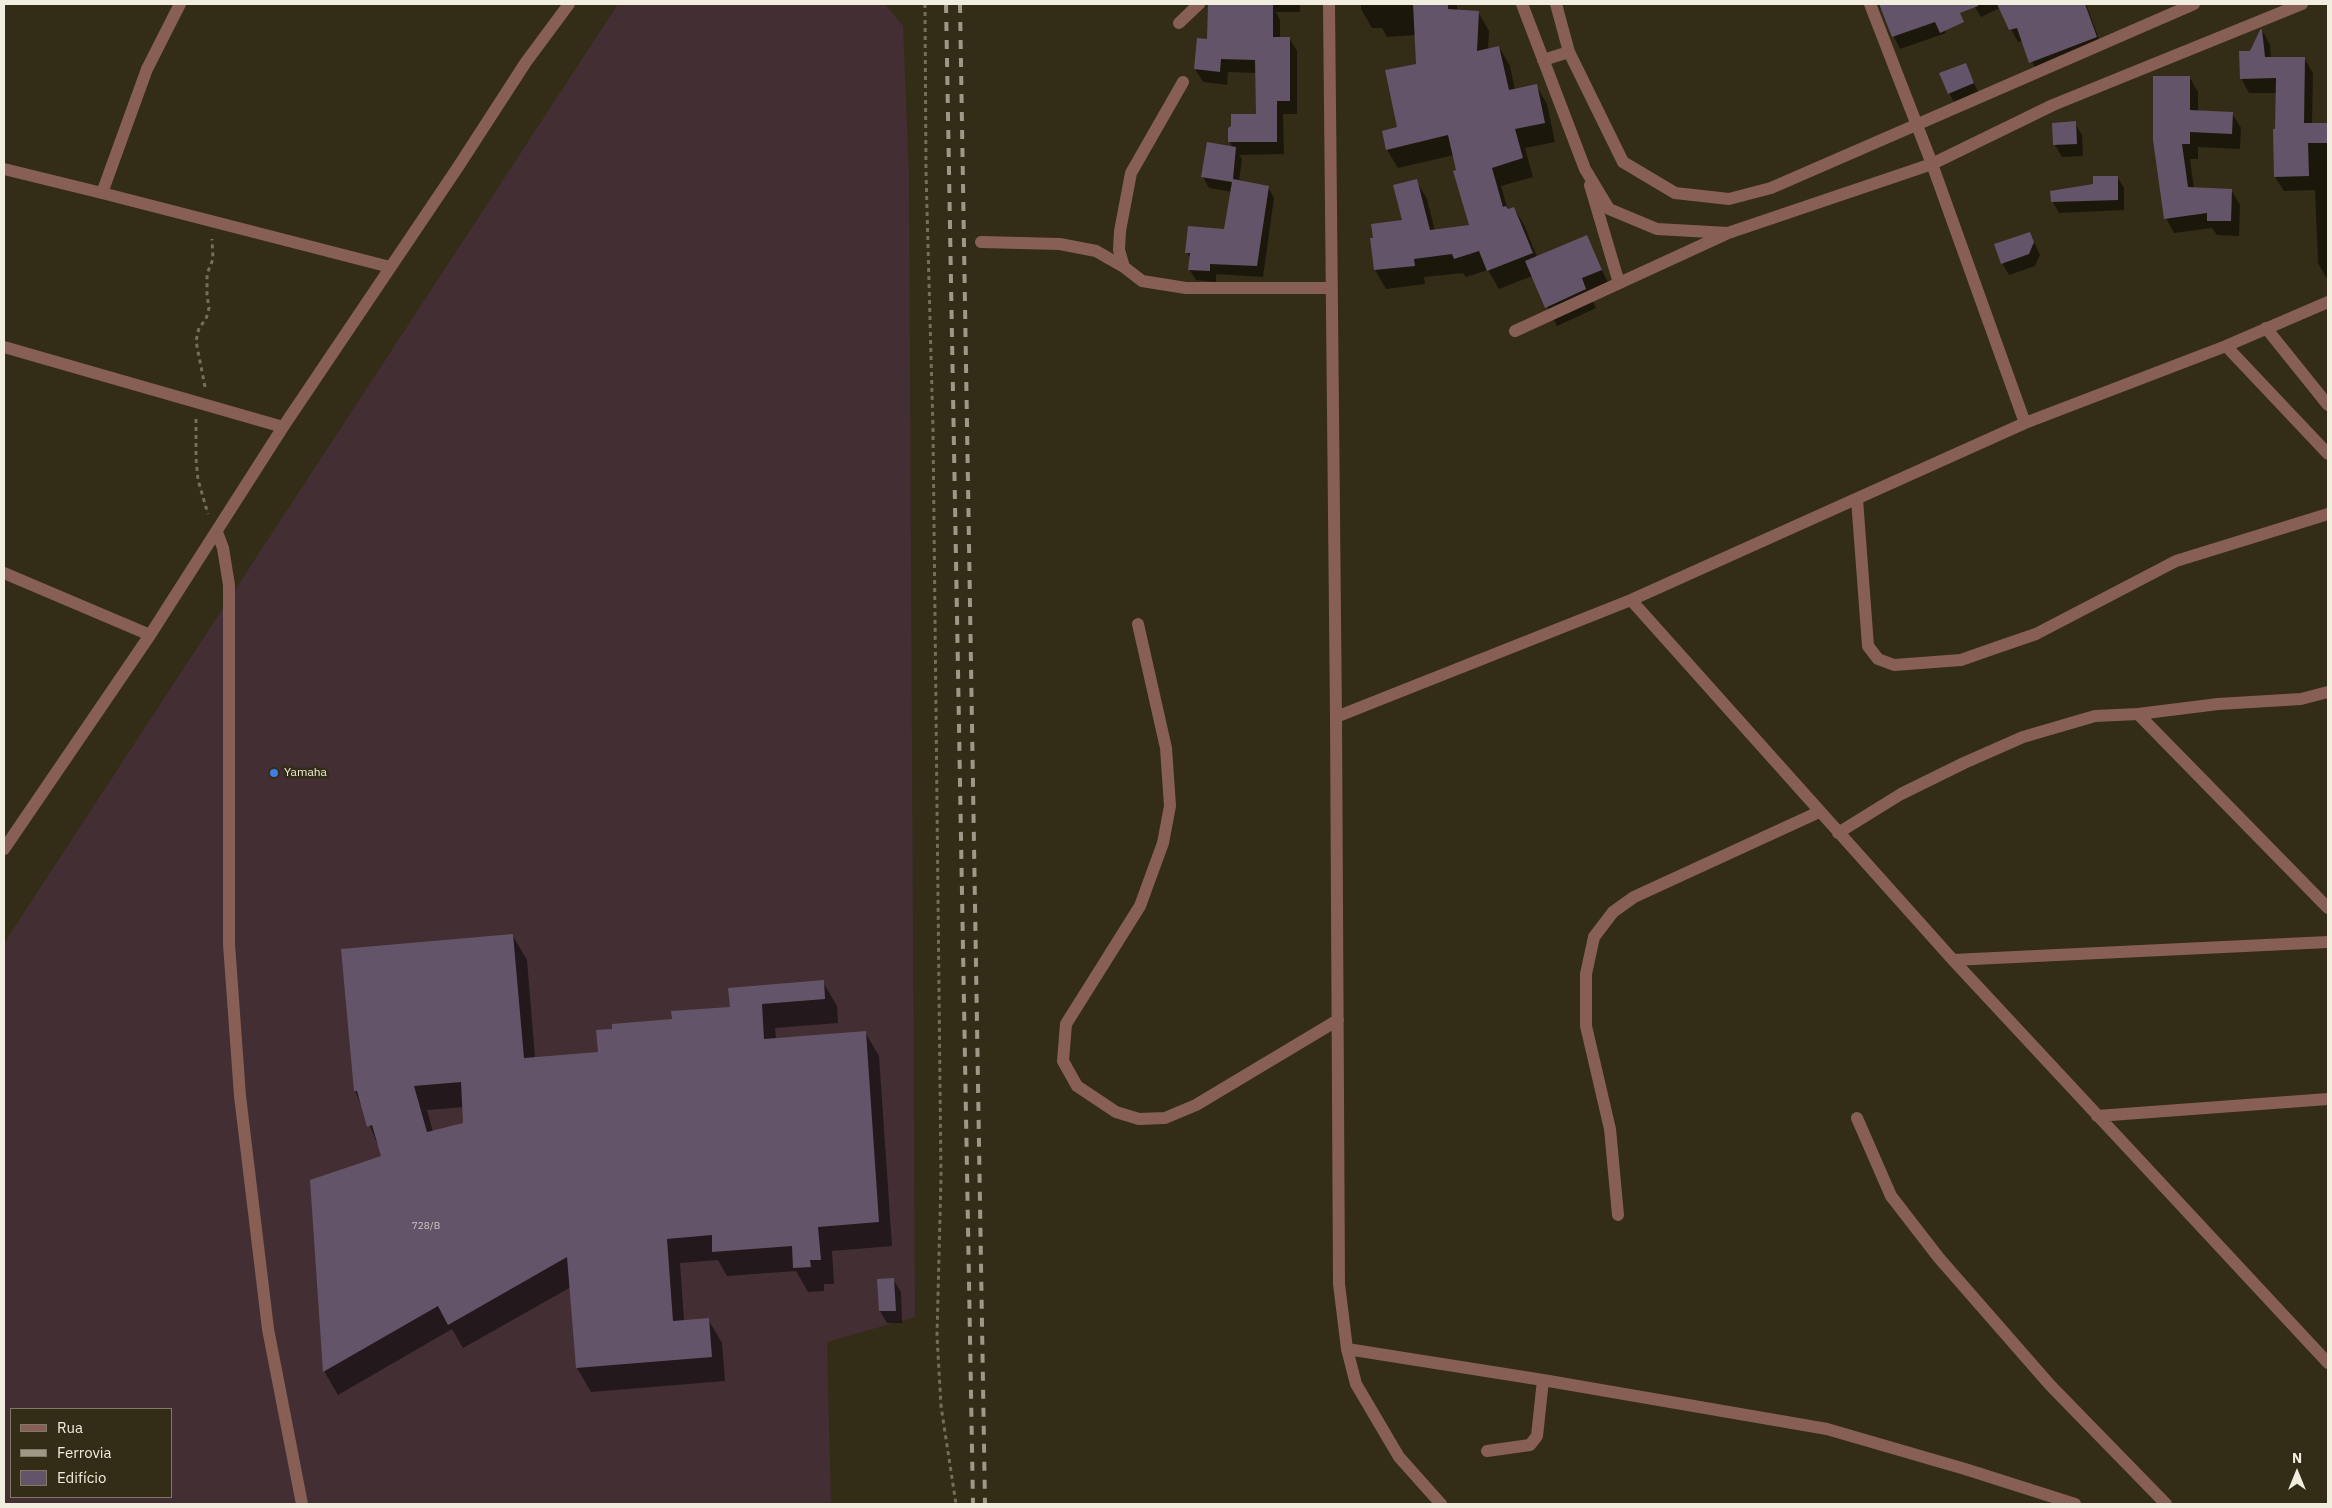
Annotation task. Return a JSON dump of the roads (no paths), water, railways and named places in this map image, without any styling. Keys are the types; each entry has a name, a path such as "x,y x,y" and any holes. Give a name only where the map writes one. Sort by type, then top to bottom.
{"street":[{"path":"102,192 147,69 180,4"},
{"path":"4,849 150,635 283,427 526,62 568,4"},
{"path":"1179,23 1199,4"},
{"path":"1329,4 1339,1284 1347,1349 1356,1384 1399,1457 1441,1504"},
{"path":"1522,4 1585,168 1619,283"},
{"path":"1556,4 1569,52 1623,162 1675,193 1729,198 1772,188 1917,125 2175,7 2194,4"},
{"path":"1870,4 1932,164 2025,423"},
{"path":"1515,331 1728,233 1932,164 2053,106 2302,4"},
{"path":"1543,60 1569,52"},
{"path":"1124,267 1119,250 1120,231 1131,173 1183,82"},
{"path":"1585,168 1609,209 1657,229 1728,233"},
{"path":"4,169 102,192 390,267"},
{"path":"981,242 1060,244 1096,251 1124,267 1142,281 1186,288 1332,288"},
{"path":"1336,718 1631,600 2025,423 2226,346 2328,302"},
{"path":"2266,328 2326,403"},
{"path":"2226,346 2328,454"},
{"path":"4,347 283,427"},
{"path":"2326,403 2328,388"},
{"path":"1856,499 1868,646 1878,659 1894,665 1961,660 2036,634 2176,561 2328,514"},
{"path":"217,532 223,548 229,585 229,944 240,1096 268,1330 302,1504"},
{"path":"4,573 150,635"},
{"path":"1631,600 1953,960 2328,1363"},
{"path":"1138,624 1166,748 1170,806 1163,842 1140,906 1066,1024 1063,1061 1077,1086 1116,1112 1140,1119 1165,1118 1196,1105 1338,1020"},
{"path":"1838,833 1901,794 2024,737 2094,716 2138,714 2218,704 2301,700 2328,692"},
{"path":"2138,714 2328,908"},
{"path":"1618,1215 1610,1129 1586,1026 1586,974 1594,937 1613,912 1634,898 1819,812"},
{"path":"1953,960 2328,942"},
{"path":"2097,1116 2328,1099"},
{"path":"1856,1118 1891,1196 1939,1258 2050,1386 2166,1504"},
{"path":"1347,1349 1543,1380 1827,1430 1965,1469 2075,1504"},
{"path":"1487,1451 1530,1445 1537,1436 1543,1380"}],"railway":[{"path":"946,4 973,1504"},
{"path":"960,4 985,1504"}],"place":[{"name":"Yamaha","path":"274,773"}]}
